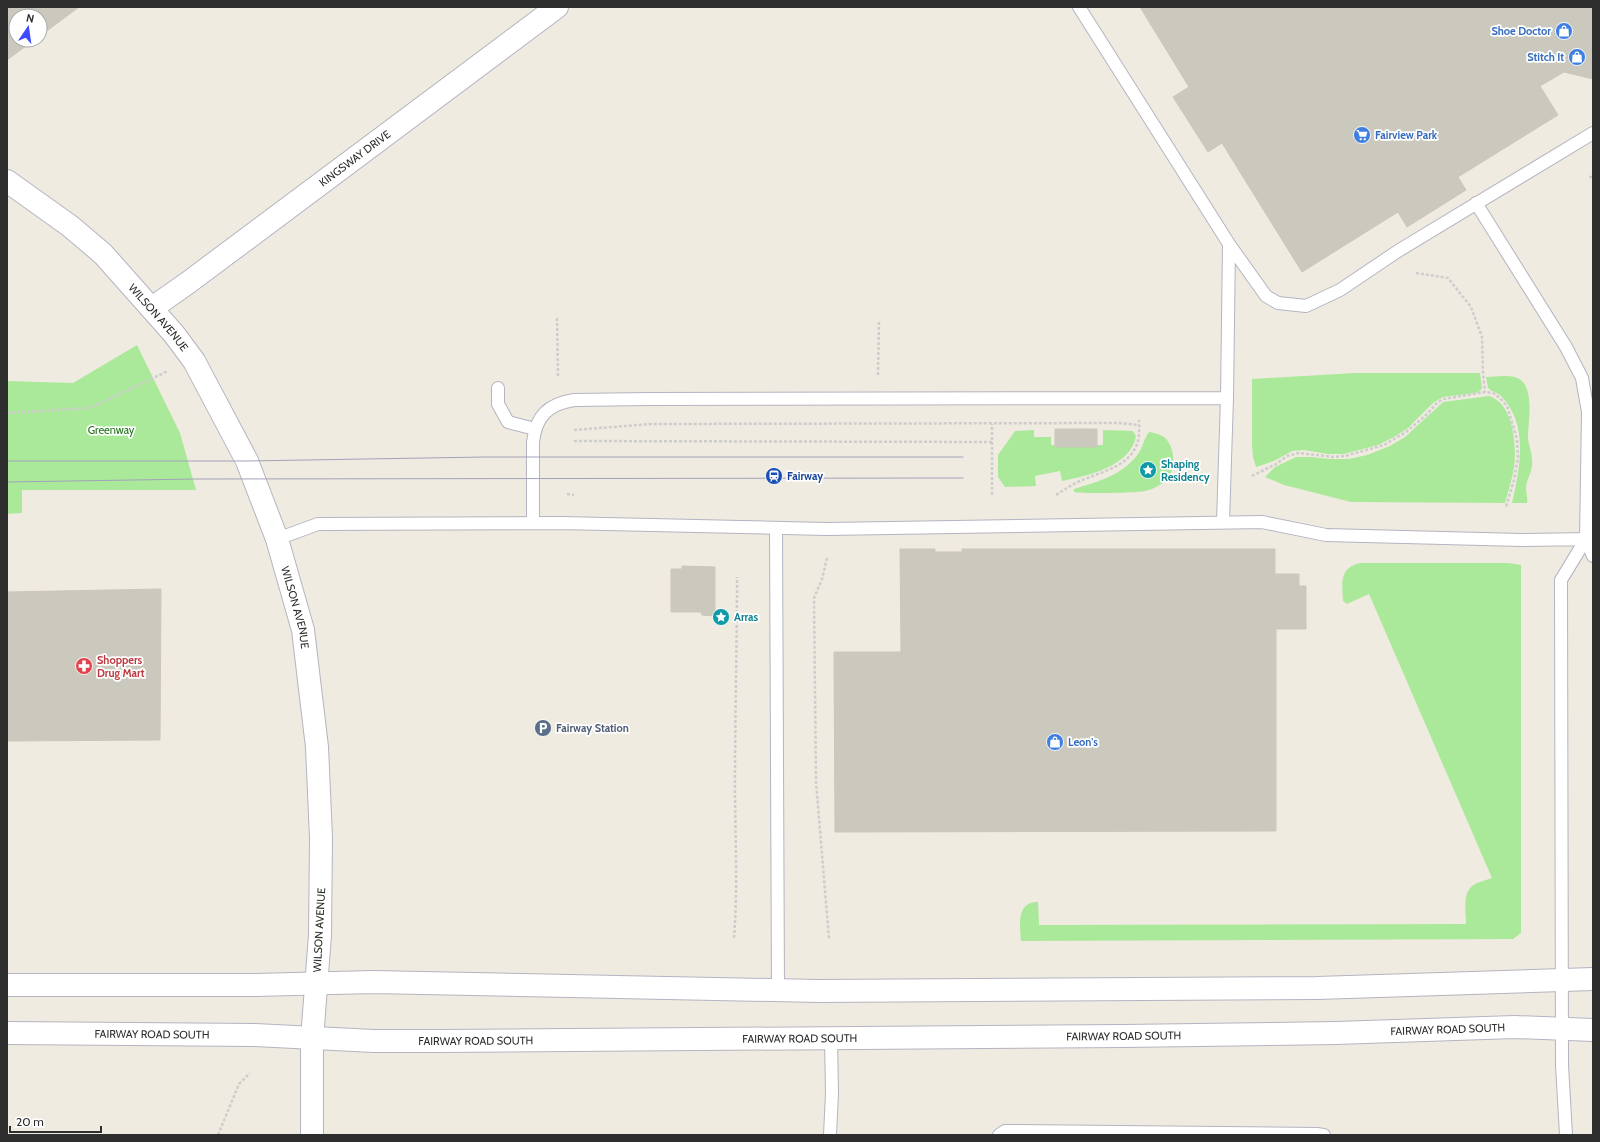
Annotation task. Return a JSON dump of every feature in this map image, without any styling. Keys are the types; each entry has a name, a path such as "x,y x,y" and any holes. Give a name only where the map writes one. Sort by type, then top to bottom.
{"main road":[{"name":"KINGSWAY DRIVE","path":"152,308 201,274 556,7"},
{"name":"WILSON AVENUE","path":"7,181 70,226 103,254 174,334 194,361 247,461 277,539 302,630 317,747 321,838 320,935 312,1039 312,1135"},
{"path":"7,985 255,986 373,982 778,991 1317,988 1593,979"},
{"name":"FAIRWAY ROAD SOUTH","path":"7,1033 255,1035 374,1041 1131,1036 1328,1033 1515,1027 1593,1030"}],"lane":[{"path":"1079,7 1229,244 1266,296 1278,303 1306,306 1340,290 1398,251 1593,133"},
{"path":"1476,203 1566,347 1582,378 1588,412 1590,539 1593,556"},
{"path":"1223,522 1227,398 1229,244"},
{"path":"498,388 498,404 508,422 534,429"},
{"path":"533,523 534,429 542,416 551,407 562,402 574,400 649,399 1227,398"},
{"path":"277,539 318,524 533,523 865,529 1262,522 1326,535 1521,540 1590,539"},
{"path":"776,528 778,991"},
{"path":"1566,1135 1562,1065 1561,580 1590,539"},
{"path":"830,1135 832,1093 831,1038"},
{"path":"998,1135 1005,1131 1324,1135"}],"path":[{"path":"1416,273 1448,278 1471,307 1482,337 1485,392"},
{"path":"557,318 558,376"},
{"path":"878,375 879,320"},
{"path":"7,413 90,408 167,371"},
{"path":"1252,476 1276,464 1287,456 1299,453 1334,457 1345,456 1384,445 1406,432 1444,398 1485,392 1493,393 1500,398 1506,406 1517,439 1518,457 1514,480 1506,507"},
{"path":"1056,495 1078,482 1121,464 1131,456 1137,445 1140,416"},
{"path":"574,430 651,424 1120,423 1140,425"},
{"path":"992,424 992,495"},
{"path":"574,441 992,442"},
{"path":"567,494 574,495"},
{"path":"827,558 822,579 814,598 816,782 829,939"},
{"path":"734,938 737,576"},
{"path":"218,1135 239,1084 250,1073"}],"green space":[{"name":"Greenway","path":"137,345 180,433 196,490 22,490 22,513 7,514 7,381 73,383"},
{"path":"1354,373 1480,373 1482,388 1476,393 1443,397 1433,403 1408,428 1378,445 1344,454 1327,454 1304,450 1292,451 1274,461 1256,467 1252,446 1252,379"},
{"path":"1510,376 1519,379 1526,386 1530,408 1528,438 1532,461 1532,468 1526,485 1527,503 1512,503 1518,475 1520,447 1516,420 1510,407 1501,396 1488,388 1486,377"},
{"path":"1489,396 1502,405 1507,412 1513,429 1515,455 1514,467 1505,503 1351,502 1284,485 1265,477 1275,467 1296,457 1349,459 1367,455 1390,446 1405,437 1443,402"},
{"path":"1034,430 1034,437 1051,437 1051,445 1055,445 1056,447 1097,447 1097,445 1103,445 1103,430 1133,431 1136,436 1126,455 1107,468 1084,476 1062,481 1060,471 1035,476 1036,486 1005,487 998,477 998,455 1015,431"},
{"path":"1149,432 1164,437 1168,441 1173,453 1173,466 1168,478 1164,482 1152,489 1140,492 1074,492 1074,489 1109,477 1125,467 1138,454"},
{"path":"1361,563 1509,563 1521,565 1521,933 1513,939 1021,941 1020,922 1023,910 1031,903 1038,902 1039,925 1466,924 1466,895 1472,886 1492,878 1369,594 1347,604 1343,601 1342,582 1345,572 1354,565"}],"building":[{"path":"7,7 79,7 48,30 48,8 8,8 8,48 23,48 7,60"},
{"name":"Fairview Park","path":"1140,7 1593,7 1593,79 1564,72 1540,86 1558,115 1458,177 1466,190 1407,227 1398,212 1302,272 1222,143 1208,152 1173,97 1189,87"},
{"path":"1055,429 1097,429 1097,447 1055,447"},
{"name":"Leon's","path":"900,549 935,549 935,552 962,552 962,549 1275,549 1275,574 1299,574 1299,586 1306,586 1306,629 1276,629 1276,831 835,832 834,652 901,652"},
{"path":"682,566 715,567 715,616 702,615 701,612 671,612 671,569 682,569"},
{"name":"Shoppers Drug Mart","path":"161,589 160,740 7,741 7,592"}],"tram line":[{"path":"7,461 247,461 484,457 963,457"},
{"path":"7,482 196,479 963,478"}],"place":[{"name":"Shoe Doctor","path":"1564,31"},
{"name":"Stitch It","path":"1577,57"},
{"name":"Fairview Park","path":"1362,135"},
{"name":"Shaping Residency","path":"1148,470"},
{"name":"Fairway","path":"774,476"},
{"name":"Arras","path":"721,617"},
{"name":"Shoppers Drug Mart","path":"84,666"},
{"name":"Fairway Station","path":"543,728"},
{"name":"Leon's","path":"1055,742"}]}
